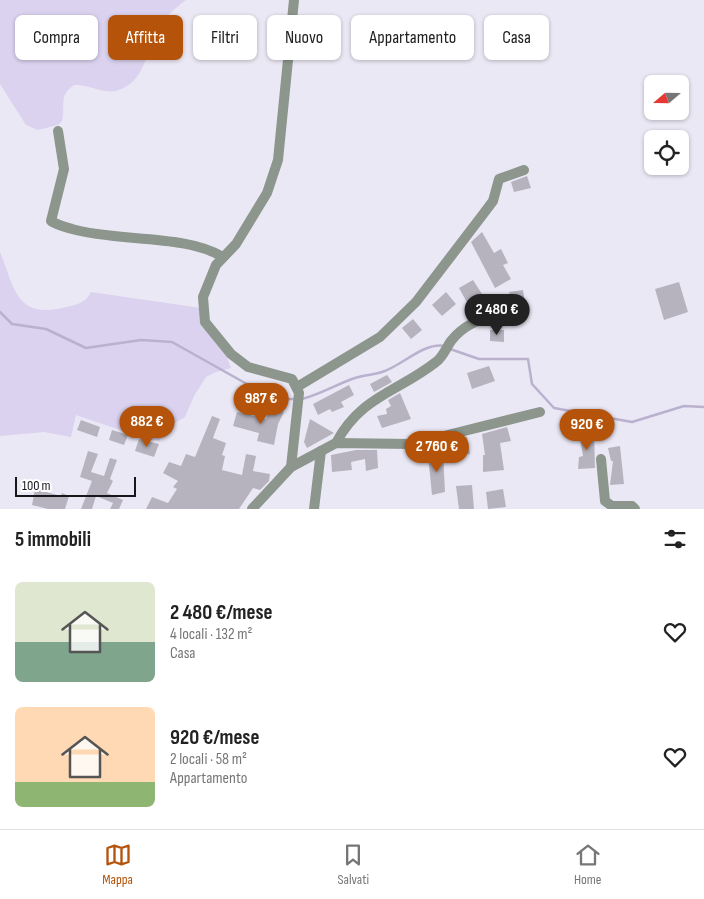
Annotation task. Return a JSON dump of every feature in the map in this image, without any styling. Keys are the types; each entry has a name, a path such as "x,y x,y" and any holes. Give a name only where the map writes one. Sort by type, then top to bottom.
{"street":[{"path":"291,466 298,390 292,378 248,367 231,354 205,322 203,297 216,264 236,244 267,193 278,160 294,0"},
{"path":"58,130 64,169 60,191 50,221 80,231 107,236 193,246 213,251 223,257"},
{"path":"298,390 380,338 416,302 493,201 499,179 524,170"},
{"path":"336,442 344,428 367,404 438,361 452,339 465,328 485,317 500,313"},
{"path":"252,509 291,466 336,442 412,444 540,412"},
{"path":"314,509 321,450"},
{"path":"601,459 605,501 612,506 632,506 635,509"}],"shaded area":[{"path":"0,0 186,0 169,15 108,15 108,60 145,60 143,66 133,81 126,87 116,91 111,92 74,85 64,97 62,121 58,125 38,130 26,125 0,84"},
{"path":"0,252 13,287 25,304 34,309 46,310 75,305 83,302 91,292 201,308 221,341 231,368 206,377 194,396 185,417 162,430 160,441 141,437 76,415 71,437 44,432 0,436"}],"building":[{"path":"527,176 531,188 514,192 511,182"},
{"path":"482,232 494,253 501,249 508,263 503,265 511,279 495,288 471,242"},
{"path":"473,280 482,294 477,297 489,296 474,304 477,314 474,315 459,288"},
{"path":"679,282 688,312 664,320 655,289"},
{"path":"523,290 525,303 512,304 509,292"},
{"path":"446,292 456,304 442,316 432,305"},
{"path":"413,319 422,330 411,339 402,328"},
{"path":"490,330 504,330 504,342 490,341"},
{"path":"489,366 495,381 472,389 467,373"},
{"path":"387,375 392,382 374,392 370,384"},
{"path":"349,385 354,395 341,402 344,407 332,412 330,409 318,415 313,404"},
{"path":"400,393 411,419 382,428 377,416 387,414 386,409 391,406 388,400"},
{"path":"270,407 284,412 278,424 274,445 257,441 259,433 233,426 237,412 266,419"},
{"path":"212,416 220,419 213,438 226,443 222,455 225,456 222,470 242,475 246,454 256,456 253,471 270,474 269,481 260,490 253,488 239,509 146,509 152,497 168,503 177,489 173,487 178,481 163,473 169,462 181,466 186,454 195,457"},
{"path":"310,419 334,433 307,448 304,442"},
{"path":"81,420 100,427 97,437 77,430"},
{"path":"507,427 511,441 500,443 504,470 483,472 483,455 485,455 482,434"},
{"path":"112,430 128,435 124,445 109,440"},
{"path":"594,431 595,468 578,469 579,457 583,456 579,432"},
{"path":"467,437 470,454 453,455 451,441"},
{"path":"139,439 159,444 154,457 135,451"},
{"path":"620,446 624,484 610,485 613,461 611,461 608,448"},
{"path":"356,450 377,450 378,468 366,471 365,459 351,462 352,470 332,472 331,455"},
{"path":"88,451 98,454 91,472 104,476 110,458 117,460 110,479 113,481 107,493 123,500 119,509 110,509 113,503 96,496 92,509 81,509 92,481 80,477"},
{"path":"443,453 445,492 432,495 428,455"},
{"path":"472,485 474,509 459,509 456,486"},
{"path":"35,489 61,496 62,493 69,496 65,509 48,509 32,505"},
{"path":"503,489 506,507 488,509 486,492"}],"waterway":[{"path":"0,312 12,324 46,329 86,348 141,340 172,342 261,392 286,399 296,399"},
{"path":"302,399 355,378 390,369 429,348 445,346"},
{"path":"450,349 479,359 528,359 532,384 554,408 632,422 684,406 704,407"}]}
